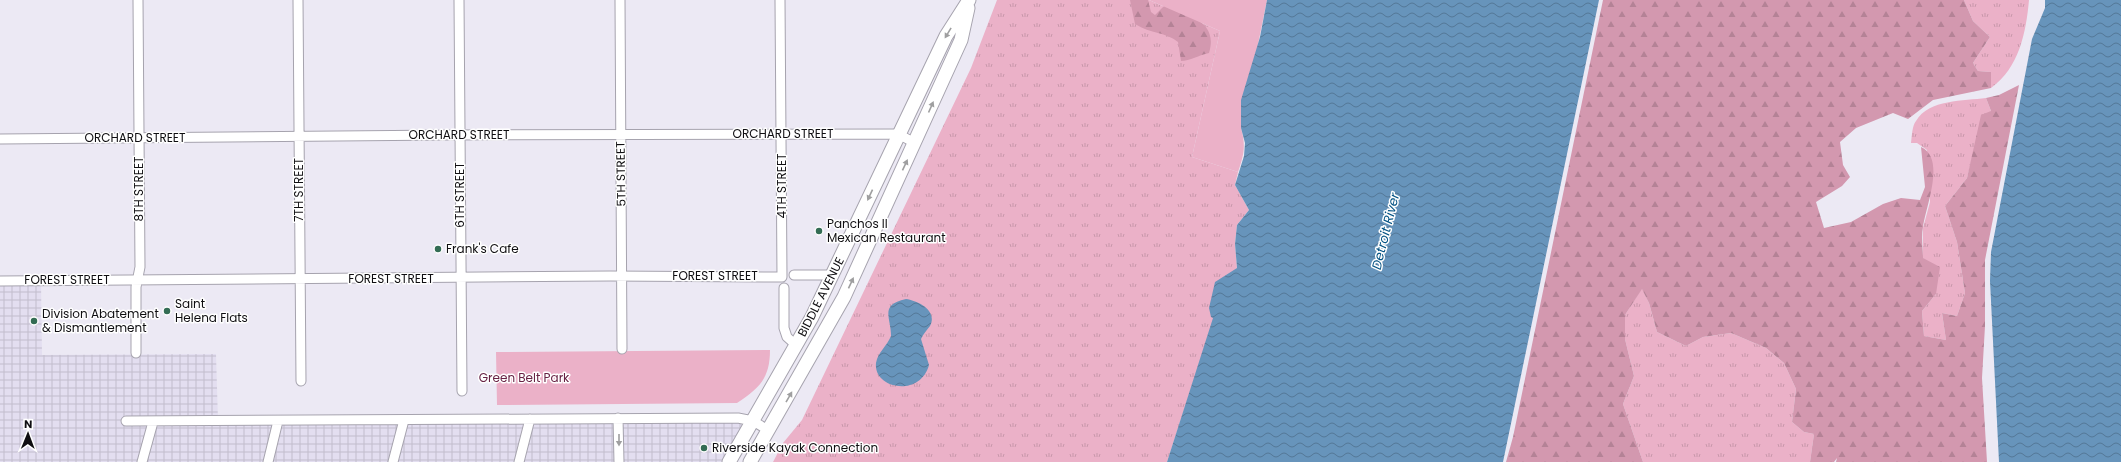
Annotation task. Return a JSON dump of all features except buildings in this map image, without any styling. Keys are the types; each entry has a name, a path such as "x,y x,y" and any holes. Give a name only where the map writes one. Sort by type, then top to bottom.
{"main road":[{"name":"BIDDLE AVENUE","path":"729,462 796,345 833,275 898,134 946,36 970,0"},
{"name":"BIDDLE AVENUE","path":"750,462 768,430 787,401 844,297 961,40 970,0"}],"street":[{"name":"8TH STREET","path":"136,353 139,138 138,0"},
{"name":"7TH STREET","path":"298,0 301,380"},
{"name":"6TH STREET","path":"459,0 462,391"},
{"name":"5TH STREET","path":"620,0 622,349"},
{"name":"4TH STREET","path":"780,0 782,277"},
{"name":"ORCHARD STREET","path":"0,139 460,135 898,134 915,143"},
{"path":"794,275 833,275"},
{"name":"FOREST STREET","path":"0,281 622,276 782,277"},
{"path":"784,288 784,328 786,337 796,345"},
{"path":"618,418 619,462"},
{"path":"126,421 738,418 753,420 768,430"},
{"path":"519,462 530,419"},
{"path":"393,462 404,420"},
{"path":"268,462 278,421"},
{"path":"142,462 153,422"}],"shaded area":[{"path":"0,281 41,281 42,355 216,354 218,421 753,421 729,462 0,462"}],"green space":[{"path":"997,0 1149,0 1220,31 1192,157 1238,172 1235,185 1249,210 1237,225 1235,244 1237,268 1214,318 1167,462 773,462 783,443 802,420 971,68"},
{"path":"1130,0 1148,0 1151,12 1155,15 1165,5 1199,21 1205,26 1209,33 1211,42 1209,53 1181,61 1178,42 1168,36 1147,30 1135,24"},
{"path":"1149,0 1267,0 1241,128 1244,150 1238,172 1192,157 1220,31"},
{"path":"1603,0 1964,0 1973,21 1990,37 1973,63 1978,71 1991,72 1991,88 1933,100 1908,119 1893,113 1856,128 1840,142 1843,165 1850,177 1842,186 1816,202 1824,228 1851,222 1883,204 1901,198 1920,200 1925,187 1921,147 1928,153 1932,161 1933,172 1930,195 1922,231 1923,258 1940,267 1936,294 1922,311 1924,336 1946,340 1942,313 1957,316 1965,293 1957,242 1945,206 1967,178 1981,115 1991,111 1986,98 1999,95 2019,85 1985,260 1985,326 1982,378 1987,462 1836,462 1837,458 1834,462 1810,462 1814,434 1804,432 1792,422 1796,389 1784,363 1766,348 1731,333 1703,337 1686,346 1657,332 1649,303 1642,289 1625,315 1625,339 1634,376 1623,404 1643,462 1506,462 1513,437"},
{"path":"1964,0 2029,0 2026,25 2015,60 2001,80 1991,88 1991,72 1978,71 1973,63 1990,37 1973,21"},
{"path":"1986,98 1991,111 1973,155 1967,178 1945,206 1957,242 1965,293 1957,316 1942,313 1946,340 1924,336 1922,311 1936,294 1923,258 1923,228 1930,202 1927,150 1917,143 1911,143 1913,128 1922,114 1938,105 1948,102"},
{"path":"1642,288 1649,303 1657,332 1686,346 1703,337 1731,333 1766,348 1784,363 1796,389 1792,422 1804,432 1814,434 1810,462 1643,462 1623,404 1634,376 1625,339 1625,315"},
{"name":"Green Belt Park","path":"770,350 768,368 762,382 737,403 497,405 496,352"}],"water":[{"name":"Detroit River","path":"1267,0 1599,0 1503,462 1167,462 1213,318 1211,317 1209,308 1215,282 1237,268 1235,244 1237,225 1249,210 1235,185 1244,156 1245,143 1241,128 1241,100 1260,37"},
{"path":"2045,0 2121,0 2121,462 1999,462 1990,281 1991,252 2032,39 2045,8"},
{"path":"906,299 926,307 931,315 932,320 930,326 921,339 929,365 924,375 916,382 907,386 898,386 889,384 882,379 877,372 876,363 891,336 888,313 889,308 892,305"}],"place":[{"name":"Panchos II Mexican Restaurant","path":"819,231"},
{"name":"Frank's Cafe","path":"438,249"},
{"name":"Saint Helena Flats","path":"167,311"},
{"name":"Division Abatement & Dismantlement","path":"34,321"},
{"name":"Riverside Kayak Connection","path":"704,448"}]}
